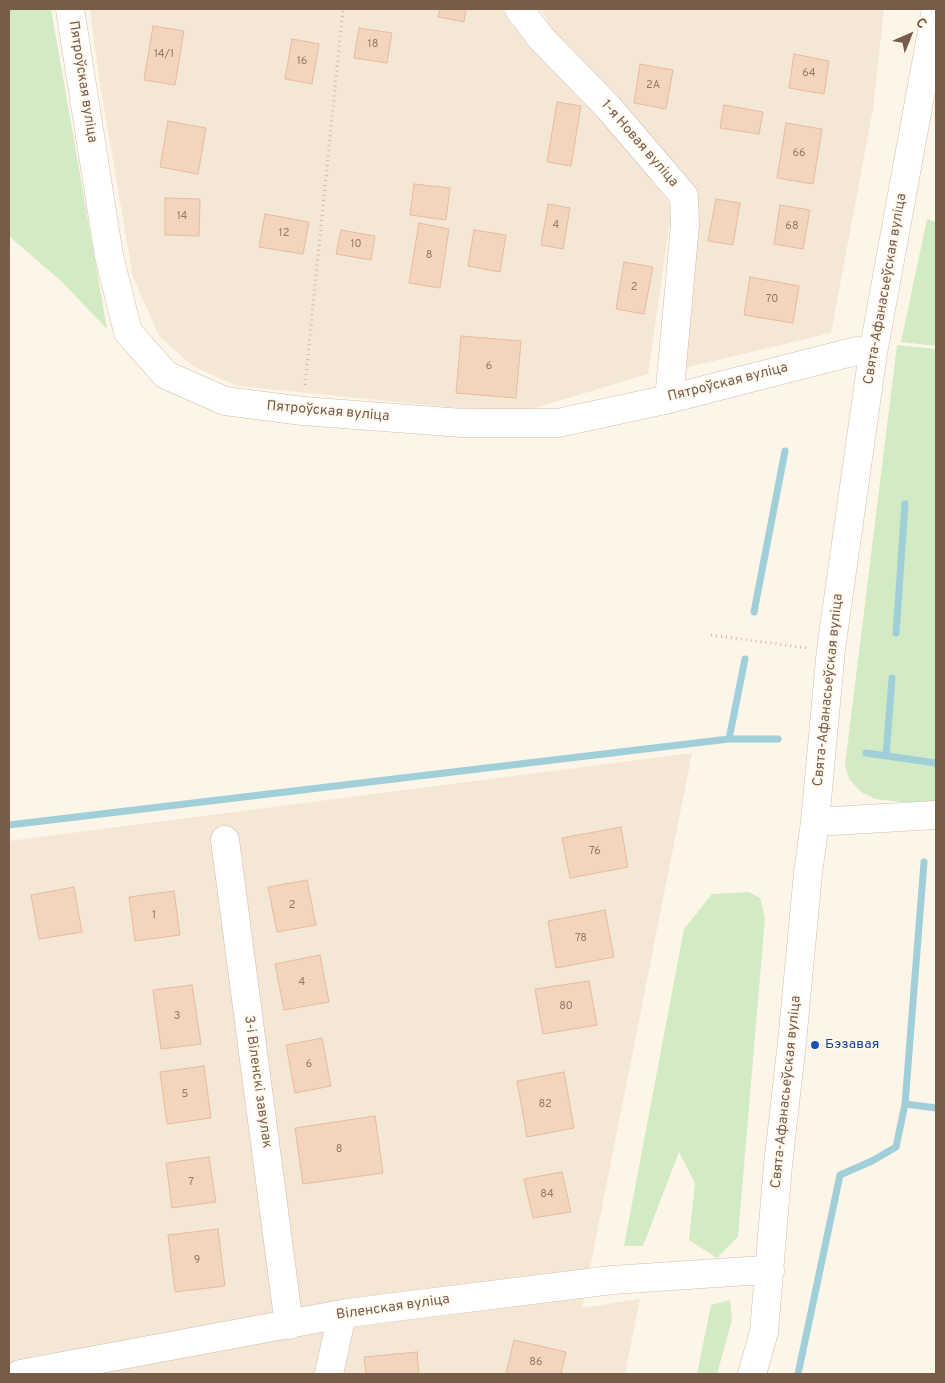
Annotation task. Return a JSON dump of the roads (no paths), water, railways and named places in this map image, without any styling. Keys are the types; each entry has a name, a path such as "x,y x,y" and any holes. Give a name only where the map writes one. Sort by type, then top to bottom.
{"street":[{"name":"Пятроўская вуліца","path":"70,9 109,256 128,332 166,374 225,402 303,411 462,423 558,423 669,398 856,350 873,353"},
{"name":"1-я Новая вуліца","path":"519,9 541,38 608,107 684,196 685,225 669,398"},
{"name":"Свята-Афанасьеўская вуліца","path":"752,1374 764,1332 778,1165 832,650 873,353 933,42 936,9"},
{"path":"815,822 936,815"},
{"name":"3-і Віленскі завулак","path":"225,840 289,1325"},
{"name":"Віленская вуліца","path":"20,1374 342,1314 612,1280 770,1271"},
{"path":"329,1374 342,1314"}],"waterway":[{"path":"754,612 785,451"},
{"path":"896,633 905,504"},
{"path":"729,739 745,659"},
{"path":"886,756 892,678"},
{"path":"9,825 729,739 778,739"},
{"path":"866,753 936,763"},
{"path":"798,1374 840,1175 872,1161 896,1147 905,1104 924,862"},
{"path":"905,1104 936,1108"}],"place":[{"name":"Бэзавая","path":"815,1045"}]}
